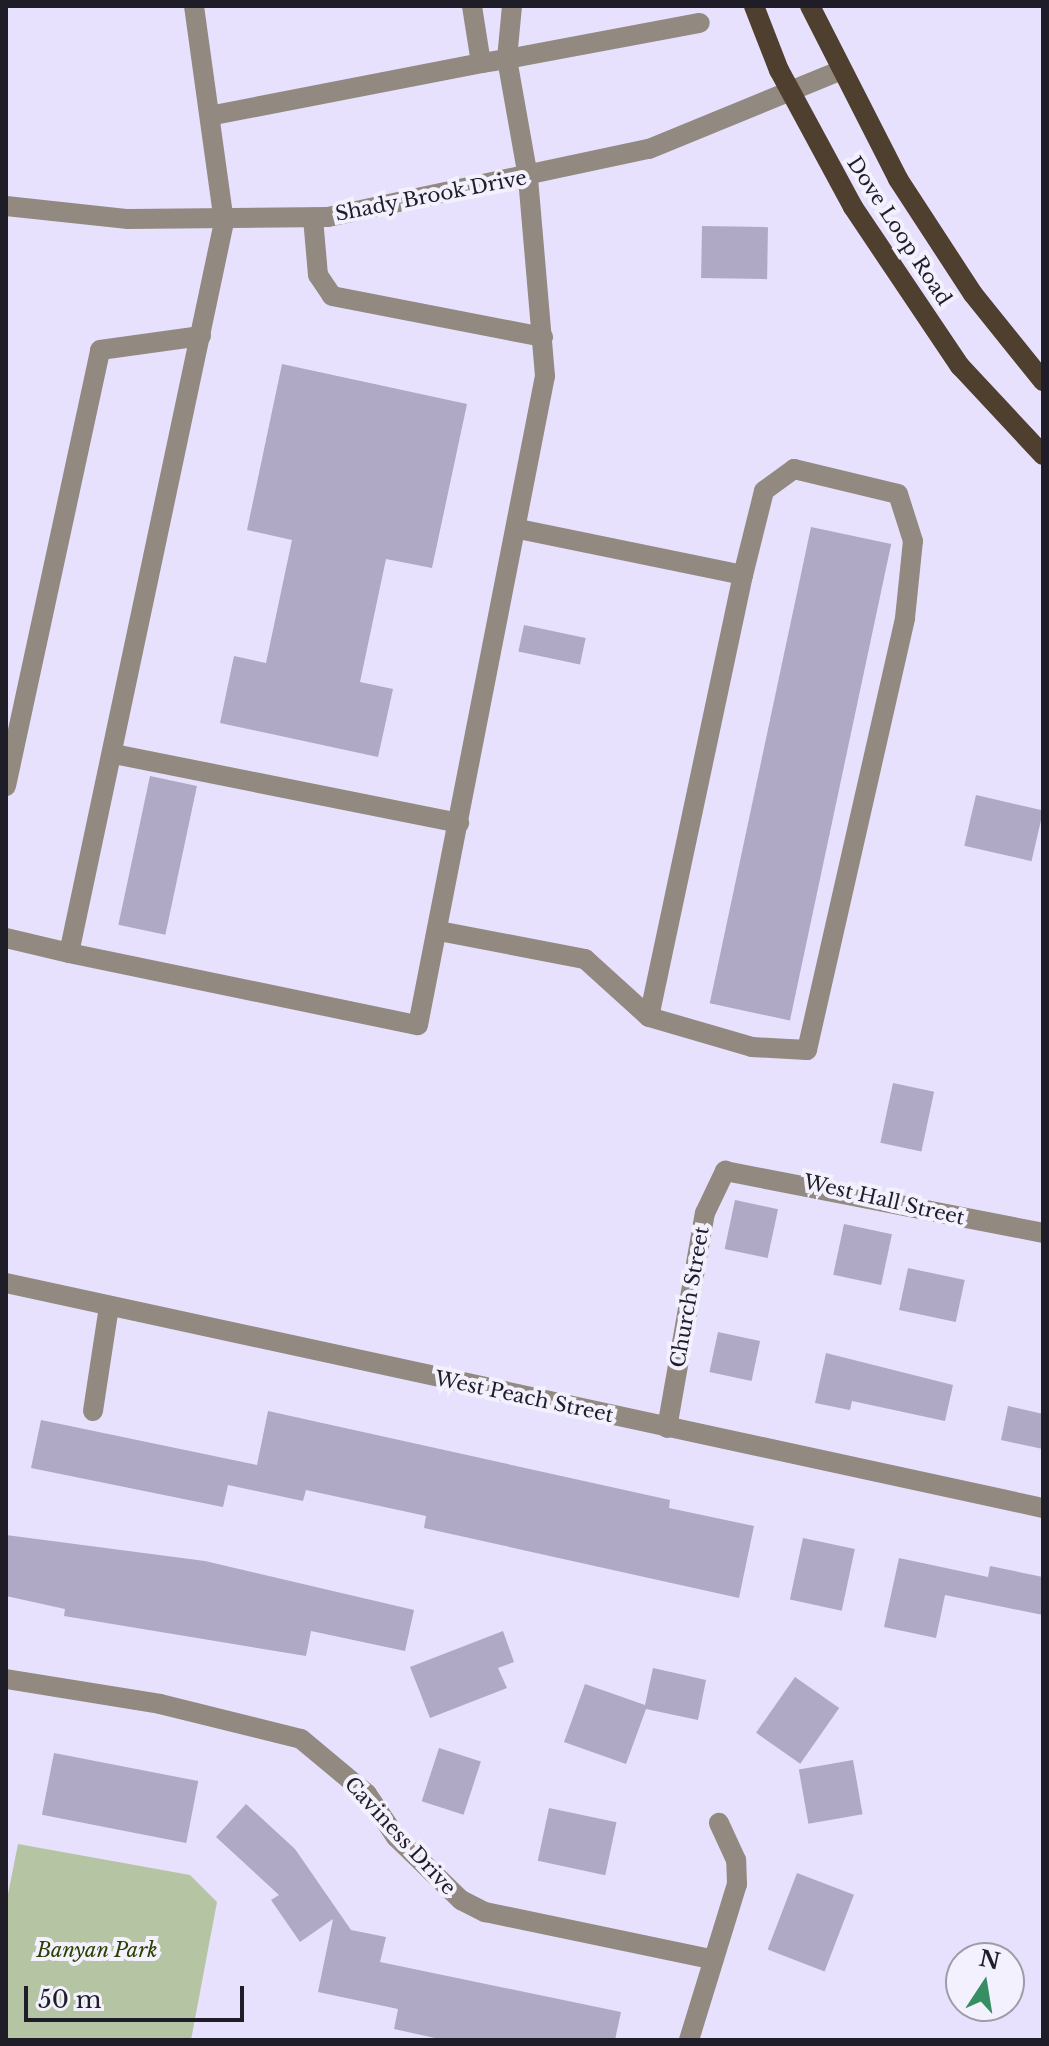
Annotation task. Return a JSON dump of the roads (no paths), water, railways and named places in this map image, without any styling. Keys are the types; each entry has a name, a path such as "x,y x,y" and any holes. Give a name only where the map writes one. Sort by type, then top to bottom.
{"main road":[{"name":"Dove Loop Road","path":"754,6 791,93 930,323 1043,455"},
{"name":"Dove Loop Road","path":"810,6 839,71 973,294 1043,381"}],"street":[{"path":"69,953 114,754 224,222 214,115 194,6"},
{"path":"472,6 481,63"},
{"path":"6,938 418,1025 519,529 545,376 528,177 507,59 512,6"},
{"path":"214,115 700,23"},
{"name":"Shady Brook Drive","path":"6,206 224,222 313,218 528,177 649,149 839,71"},
{"path":"313,218 318,275 332,296 543,337"},
{"path":"6,786 100,350 201,336"},
{"path":"439,931 585,959 649,1017 752,1047 807,1050 905,618 913,541 898,494 794,469 764,491 743,575 649,1017"},
{"path":"519,529 743,575"},
{"path":"114,754 459,823"},
{"name":"West Hall Street","path":"725,1171 1043,1233"},
{"name":"Church Street","path":"667,1428 705,1213 725,1171"},
{"name":"West Peach Street","path":"6,1283 1043,1508"},
{"path":"93,1411 109,1306"},
{"name":"Caviness Drive","path":"6,1679 160,1704 301,1739 367,1794 396,1837 461,1900 485,1912 709,1959"},
{"path":"689,2040 709,1959 737,1884 736,1860 719,1823"}],"park label":[{"name":"Banyan Park","path":"97,1950"}]}
